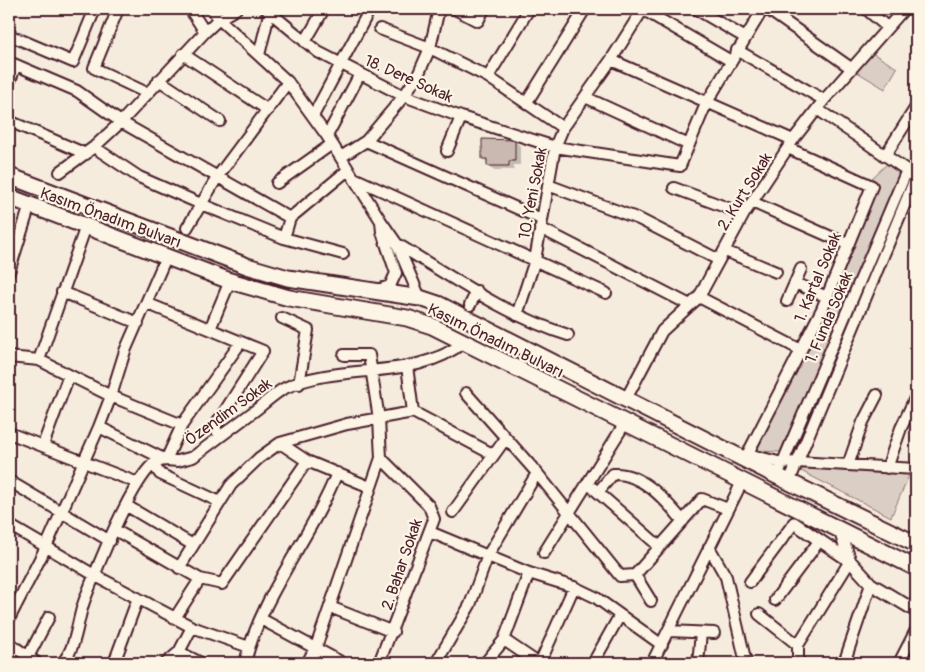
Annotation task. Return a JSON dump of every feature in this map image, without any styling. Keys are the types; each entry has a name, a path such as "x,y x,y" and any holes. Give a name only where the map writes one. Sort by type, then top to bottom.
{"main road":[{"name":"Kasım Önadım Bulvarı","path":"9,176 247,266 288,278 420,298 464,316 626,399 783,474 916,544"},
{"name":"Kasım Önadım Bulvarı","path":"9,197 230,281 289,298 407,318 465,341 624,423 916,568"}],"street":[{"path":"9,35 73,62 95,9"},
{"path":"118,9 94,68 147,93"},
{"path":"190,9 205,32"},
{"path":"212,9 219,19 288,82 313,116 381,222 398,244 420,298"},
{"path":"60,172 90,151 121,122 205,32 219,19 236,9"},
{"path":"305,42 324,9"},
{"path":"313,116 370,9"},
{"path":"341,157 366,141 404,96 419,73 430,48 439,9"},
{"path":"455,9 478,21 484,9"},
{"path":"488,77 528,9"},
{"path":"527,102 585,9"},
{"path":"642,9 731,61"},
{"name":"10. Yeni Sokak","path":"517,315 535,260 555,147 563,128 611,60 642,9"},
{"path":"696,9 744,38"},
{"path":"585,97 689,145 706,104 762,9"},
{"path":"767,9 852,68"},
{"path":"866,9 887,27"},
{"name":"2. Kurt Sokak","path":"626,399 662,331 699,297 744,214 791,144 824,100 904,9"},
{"path":"259,55 268,11"},
{"name":"18. Dere Sokak","path":"268,11 318,52 404,96 461,117 555,147 680,166 689,145"},
{"path":"380,29 430,48 488,77 563,128"},
{"path":"737,50 824,100"},
{"path":"183,54 268,110"},
{"path":"611,60 791,144"},
{"path":"9,83 12,64 76,90 121,122 290,218"},
{"path":"277,183 330,140 360,74"},
{"path":"159,80 220,121"},
{"path":"187,228 218,176 288,82"},
{"path":"885,156 916,107"},
{"path":"817,109 916,177"},
{"path":"447,151 461,117"},
{"path":"9,121 90,151 139,177 284,238 343,254"},
{"path":"366,141 541,224 690,305"},
{"name":"1. Kartal Sokak","path":"746,457 827,297 872,186 791,144"},
{"name":"1. Funda Sokak","path":"783,474 907,170"},
{"path":"284,238 290,218 351,174"},
{"path":"351,174 606,293"},
{"name":"1. Funda Sokak","path":"783,474 797,462 916,177"},
{"path":"548,185 639,219 722,256 776,272"},
{"path":"674,188 744,214"},
{"path":"752,202 848,244"},
{"path":"9,272 10,257 30,205"},
{"path":"374,291 390,286 396,273 382,232 381,222"},
{"path":"39,360 86,226"},
{"path":"398,244 517,315 544,328 568,335"},
{"path":"9,619 62,512 112,396 125,351 167,256"},
{"path":"787,301 802,269"},
{"path":"210,329 230,281"},
{"path":"795,282 827,297"},
{"path":"470,305 477,291"},
{"path":"62,292 138,323"},
{"path":"699,297 801,350"},
{"path":"146,303 263,351 214,428 221,436"},
{"path":"282,318 308,330 298,384"},
{"name":"Özendim Sokak","path":"153,464 166,460 178,461 193,457 285,389 314,379 407,366 452,352 465,341"},
{"path":"98,427 166,460 182,425 241,342"},
{"path":"307,663 316,647 381,458 379,419 369,355 344,355"},
{"path":"9,357 39,360 112,396 182,425"},
{"path":"407,366 413,412"},
{"path":"43,445 69,375"},
{"path":"466,393 537,473 620,576 635,575 702,499 728,509"},
{"path":"848,465 863,422 877,394"},
{"path":"887,468 901,428 916,396"},
{"path":"179,568 231,485 259,458 280,443 347,424 413,412 494,455"},
{"path":"544,554 624,423"},
{"path":"9,433 84,460 138,483"},
{"path":"453,512 506,438"},
{"path":"280,443 307,461 370,486"},
{"name":"2. Bahar Sokak","path":"379,663 393,632 434,519 429,506 381,458"},
{"path":"115,530 200,579 222,584 307,461"},
{"path":"783,474 797,462 916,470"},
{"path":"62,663 70,655 85,598 110,540 138,483 153,464 160,474 220,502"},
{"path":"436,663 470,605 488,555 537,473"},
{"path":"245,663 249,647 261,620 299,544 325,503 337,474"},
{"path":"598,492 613,474 621,474 641,482 662,497 683,521"},
{"path":"9,481 110,540"},
{"path":"587,482 660,547"},
{"path":"652,663 742,482"},
{"path":"127,506 193,545"},
{"path":"750,582 794,523 850,561 871,584 916,611"},
{"path":"9,525 96,576 192,627 249,647"},
{"path":"840,531 850,561"},
{"path":"430,532 529,573 574,586 595,597 662,645"},
{"path":"775,600 820,540"},
{"path":"709,547 726,577 746,663"},
{"path":"798,663 798,645 850,561"},
{"path":"485,663 504,640 529,573"},
{"path":"635,575 651,601"},
{"path":"175,618 200,579"},
{"path":"844,663 871,584"},
{"path":"504,640 525,660 539,663 574,586"},
{"path":"114,663 138,598"},
{"path":"330,608 393,632"},
{"path":"759,614 798,645"},
{"path":"593,663 620,615"},
{"path":"9,643 32,660 49,617"},
{"path":"261,620 316,647 339,661 338,663"},
{"path":"166,663 179,652 192,627"},
{"path":"900,663 916,630"},
{"path":"669,631 714,633"},
{"path":"698,663 701,633"},
{"path":"179,652 202,663"}],"shaded area":[{"path":"872,53 897,68 885,89 857,72"},
{"path":"887,164 900,175 780,452 761,451 757,447 762,434 876,186 872,178"},
{"path":"797,463 911,471 891,517 799,470"}],"building":[{"path":"482,139 515,140 515,161 509,161 509,166 487,166 487,159 482,159"}]}
